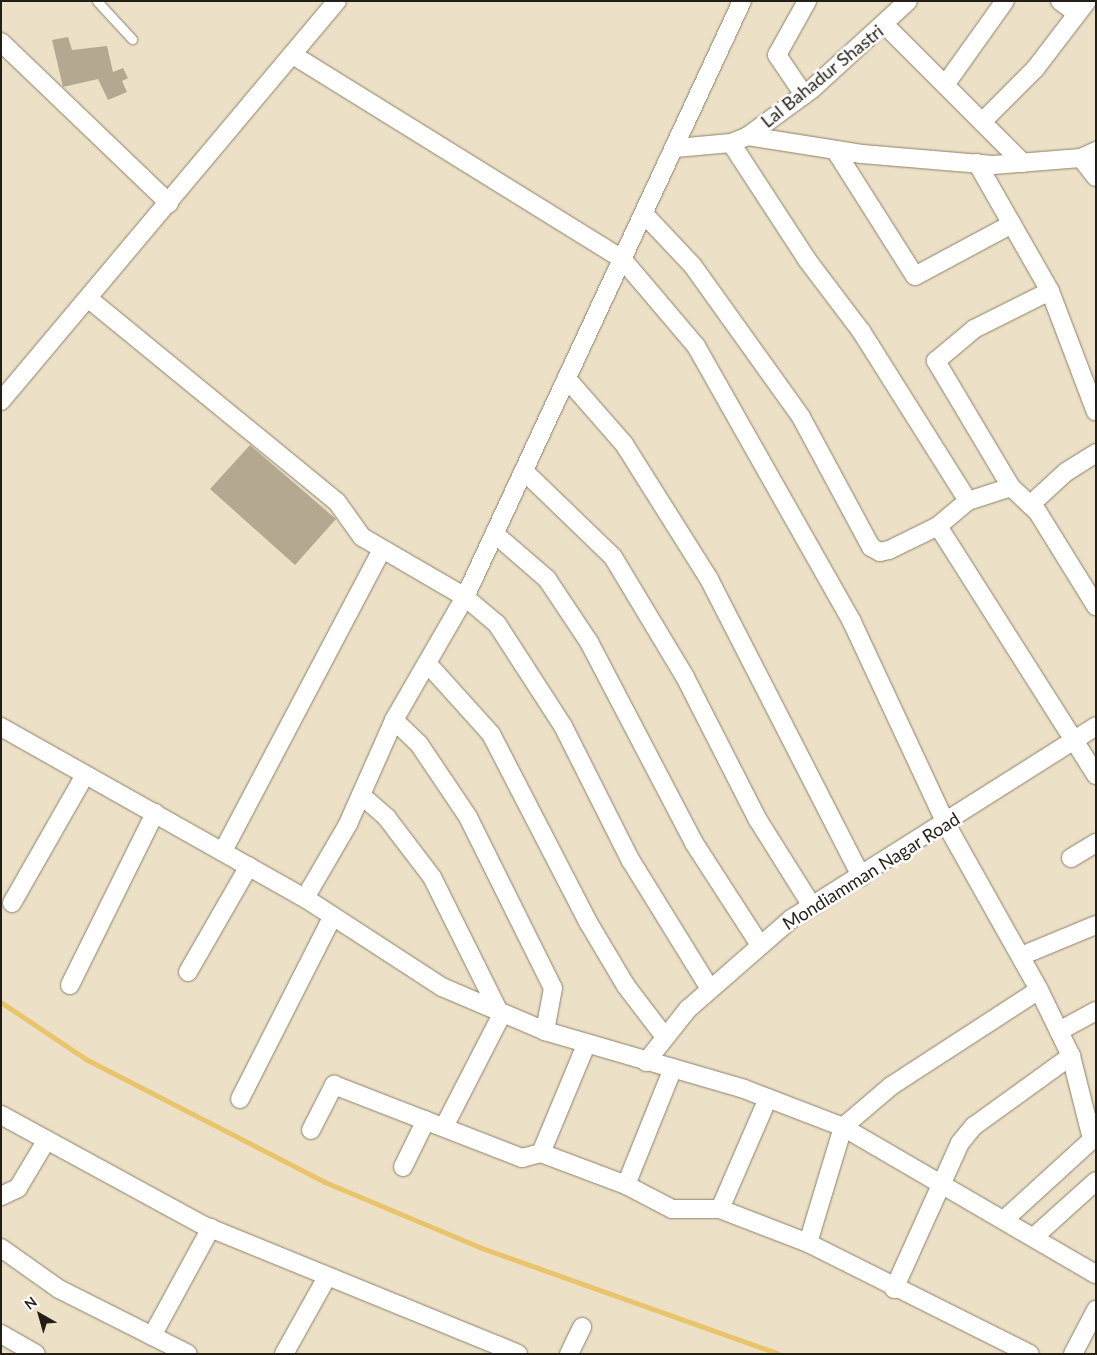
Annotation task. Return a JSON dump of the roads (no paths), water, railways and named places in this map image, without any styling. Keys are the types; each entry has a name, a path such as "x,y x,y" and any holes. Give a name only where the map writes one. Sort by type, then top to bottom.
{"street":[{"path":"1,400 89,299 337,1"},
{"path":"305,898 361,795 394,720 465,597 496,534 676,148 742,1"},
{"path":"804,95 777,56 807,1"},
{"name":"Lal Bahadur Shastri","path":"676,148 731,143 748,136 804,95 885,25 908,1"},
{"path":"945,85 1006,1"},
{"path":"982,122 1035,69 1082,8 1060,1"},
{"path":"885,25 1023,162"},
{"path":"1,42 169,203"},
{"path":"293,55 623,260 696,346 776,481 852,622 946,824 1021,956 1071,1056 1094,1138 1005,1218"},
{"path":"748,136 835,150 977,163 1023,162 1088,155 1096,177"},
{"path":"731,143 808,261 861,331 968,502"},
{"path":"835,150 915,276 1012,224"},
{"path":"977,163 1050,291 1096,412"},
{"path":"644,214 693,266 801,417 872,547 880,552 889,550 938,526 968,502 1011,487"},
{"path":"1050,291 974,329 936,361 1011,487 1030,505 1096,606"},
{"path":"89,299 337,502 362,538 465,597 497,624 563,726 630,861 710,989"},
{"path":"568,380 624,444 709,580 862,876"},
{"path":"1030,505 1066,472 1096,453"},
{"path":"525,472 613,557 685,677 758,820 812,906"},
{"path":"938,526 1096,776"},
{"path":"496,534 547,579 589,642 694,843 760,945"},
{"path":"223,851 382,549"},
{"path":"427,663 491,734 588,922 626,986 665,1037"},
{"path":"394,720 419,744 468,817 553,988 545,1032"},
{"name":"Mondiamman Nagar Road","path":"646,1062 665,1037 710,989 760,945 812,906 946,824 1096,726"},
{"path":"1,727 305,898 442,987 502,1016 545,1032 646,1062 674,1068 768,1098 843,1127 944,1182 1096,1274"},
{"path":"12,903 85,775"},
{"path":"361,795 388,818 432,877 502,1016"},
{"path":"70,985 155,813"},
{"path":"1071,858 1096,842"},
{"path":"188,972 249,866"},
{"path":"240,1099 333,916"},
{"path":"1021,956 1096,925"},
{"path":"808,1243 843,1127 915,1069 1039,990"},
{"path":"1059,1031 1096,1011"},
{"path":"444,1127 502,1016"},
{"path":"541,1153 586,1045"},
{"path":"894,1289 960,1143 974,1126 1071,1056"},
{"path":"626,1185 674,1068"},
{"path":"311,1130 334,1085 522,1158 541,1153 626,1185 672,1209 720,1209 808,1243 894,1289 1030,1354"},
{"path":"720,1209 768,1098"},
{"path":"1,1115 210,1228 498,1351 518,1354"},
{"path":"403,1168 426,1120"},
{"path":"1,1196 18,1188 46,1141"},
{"path":"1035,1236 1096,1181"},
{"path":"152,1336 210,1228"},
{"path":"1,1248 59,1289 188,1354"},
{"path":"284,1354 327,1277"},
{"path":"1073,1354 1096,1310"},
{"path":"569,1354 582,1327"},
{"path":"1,1334 36,1354"}],"lane":[{"path":"97,1 132,40"}],"waterway":[{"path":"1,1002 86,1059 325,1182 482,1248 779,1354"}]}
